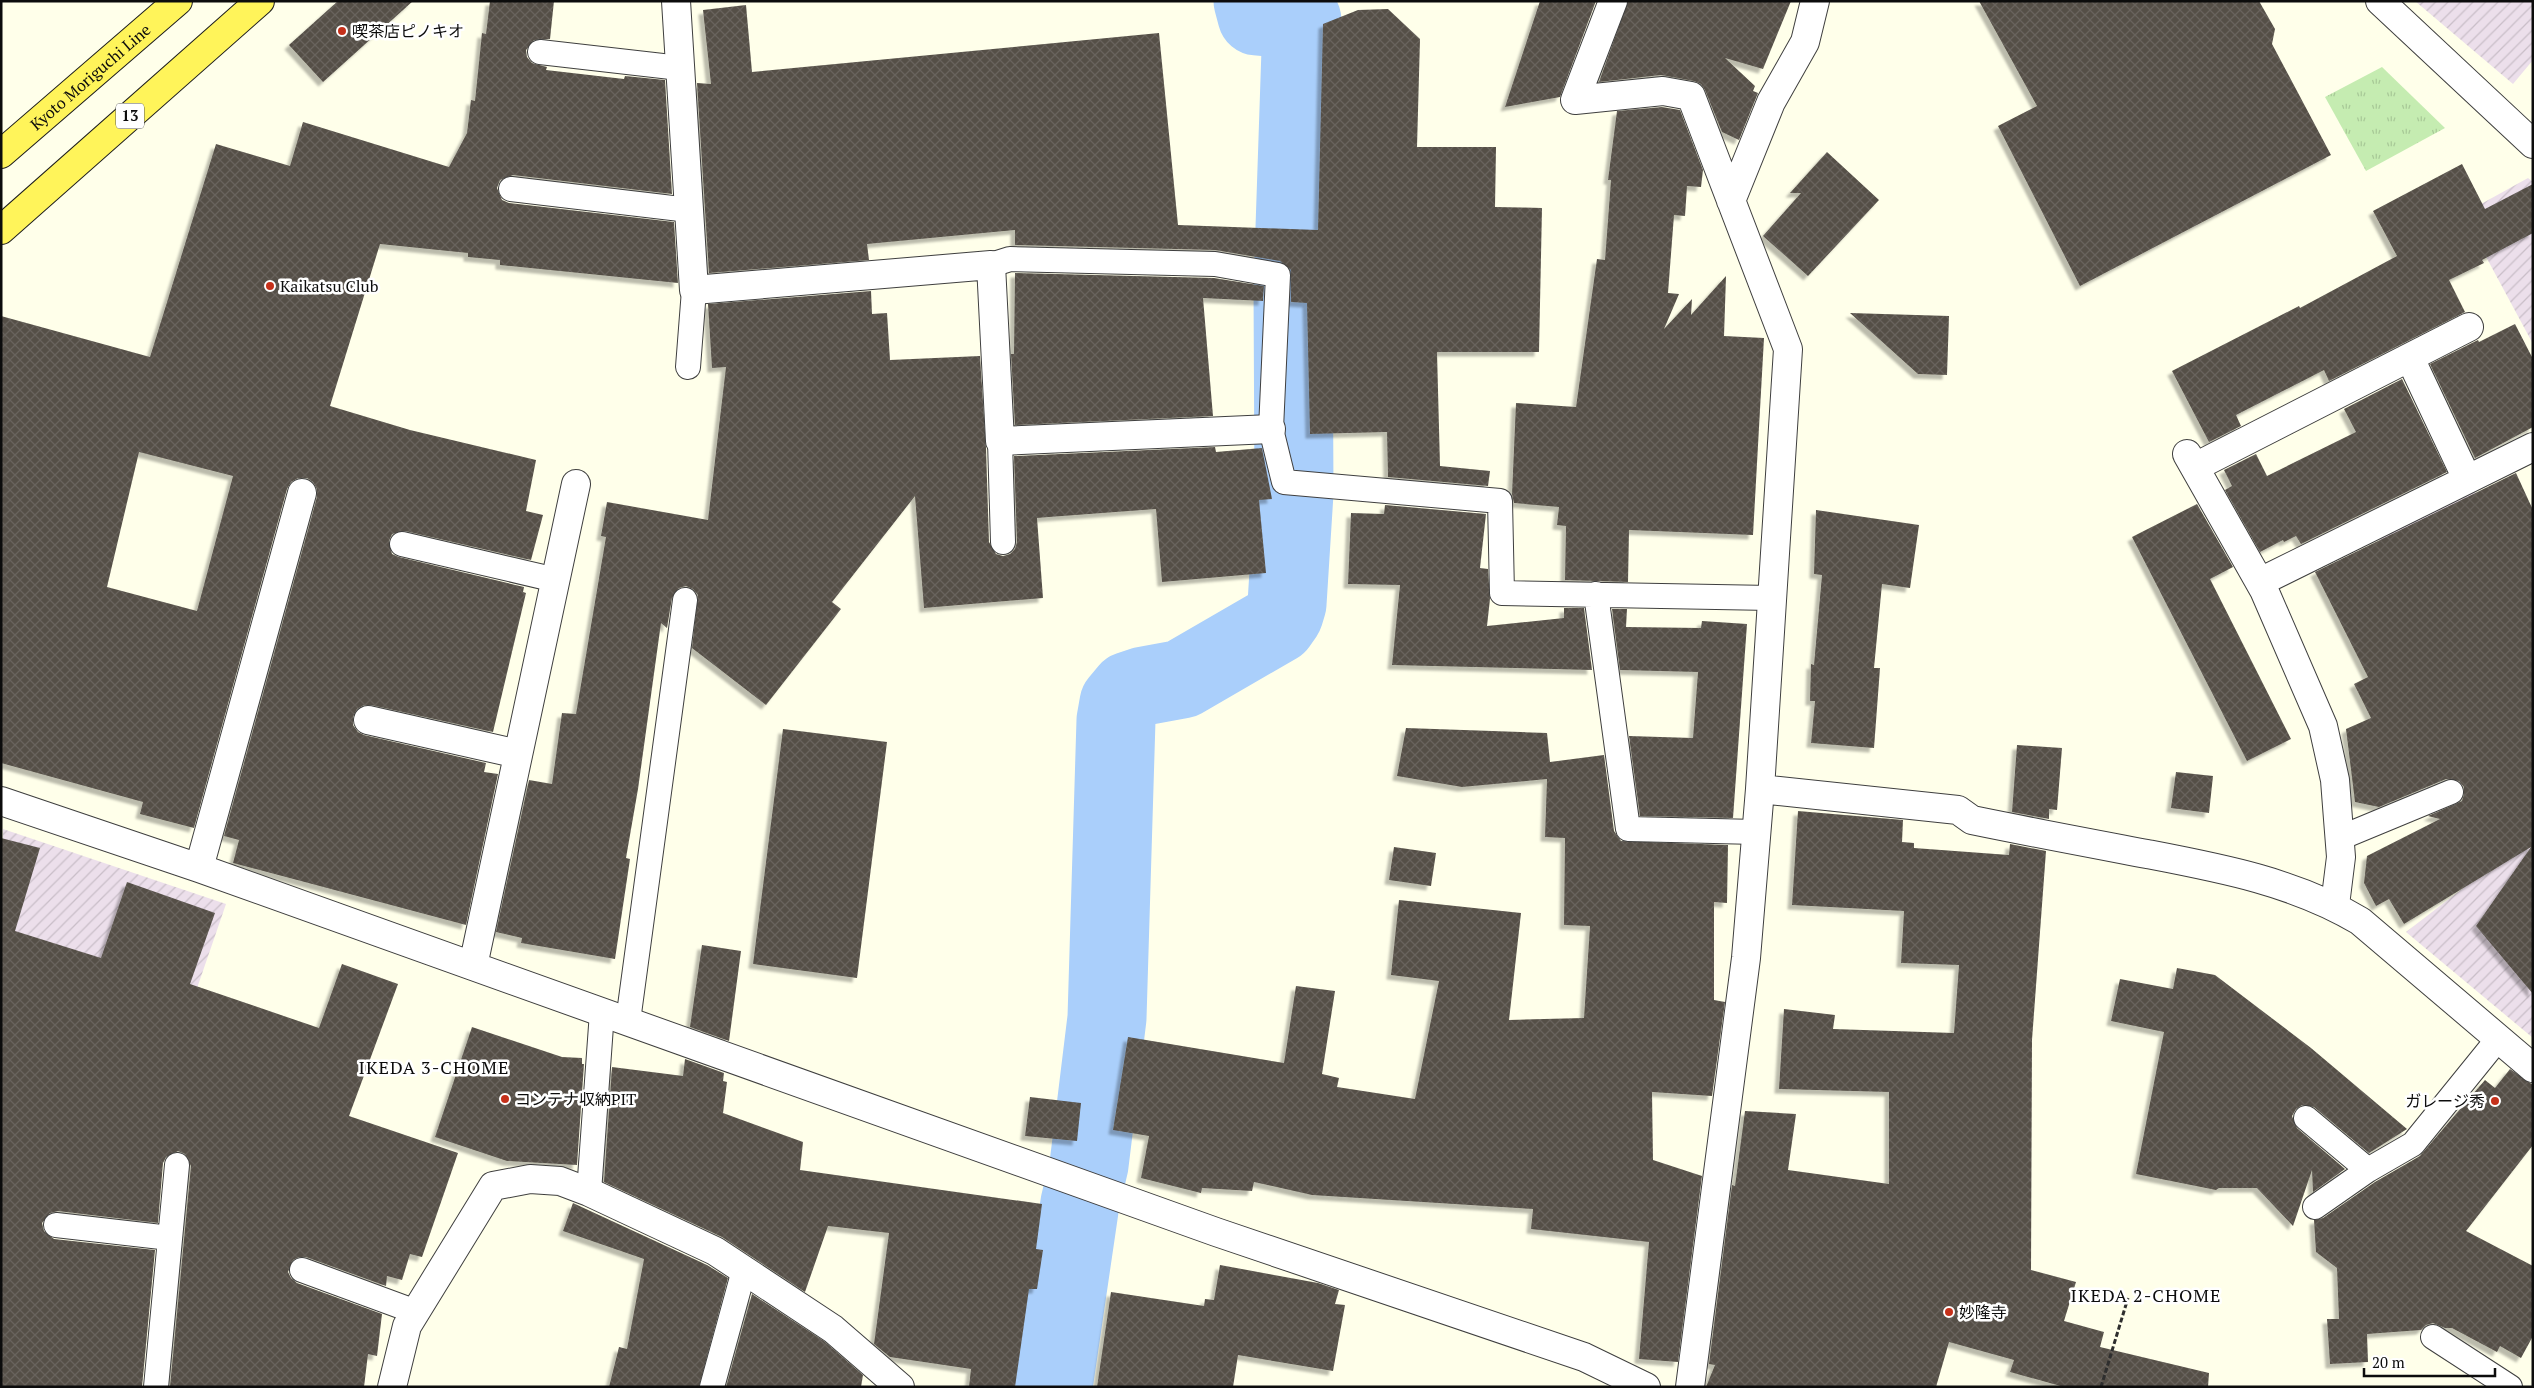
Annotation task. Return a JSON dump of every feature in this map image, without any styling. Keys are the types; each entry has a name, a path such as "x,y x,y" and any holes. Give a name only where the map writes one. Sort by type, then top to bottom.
{"main road":[{"name":"Kyoto Moriguchi Line","path":"1,154 178,1"},
{"name":"13","path":"1,230 260,1"}],"street":[{"path":"676,1 694,290 991,265 1000,441 1271,428"},
{"path":"1613,1 1575,100 1663,91 1691,96 1788,349 1770,598 1760,789 1746,958 1690,1387"},
{"path":"1732,201 1771,102 1805,42 1814,1"},
{"path":"2380,1 2533,144"},
{"path":"2335,906 2341,857 2340,838 2335,780 2323,726 2260,582 2191,461 2410,358 2469,327"},
{"path":"2410,358 2468,479"},
{"path":"2260,582 2533,447"},
{"path":"473,966 576,484"},
{"path":"199,868 302,493"},
{"path":"368,720 518,754"},
{"path":"1760,789 1958,810 1972,820 2220,868 2296,890 2335,906 2360,921 2533,1068"},
{"path":"1,801 199,868 1216,1232 1584,1357 1646,1387"},
{"path":"392,1387 407,1326 492,1186 530,1178 560,1182 589,1192 716,1251 833,1328 894,1384"}],"lane":[{"path":"540,52 680,68"},
{"path":"511,189 689,210"},
{"path":"991,265 1010,259 1215,264 1278,275 1271,428 1284,482 1500,501 1502,593 1770,598"},
{"path":"688,367 694,290"},
{"path":"1000,441 1003,542"},
{"path":"402,544 556,580"},
{"path":"1596,594 1628,829 1757,832"},
{"path":"628,1021 685,600"},
{"path":"2340,838 2451,792"},
{"path":"589,1192 602,1012"},
{"path":"2316,1207 2368,1170 2413,1144 2498,1039"},
{"path":"2306,1118 2368,1170"},
{"path":"156,1387 177,1165"},
{"path":"56,1225 170,1238"},
{"path":"302,1270 416,1312"},
{"path":"712,1387 744,1270"},
{"path":"2433,1337 2510,1387"}],"path":[{"path":"2101,1387 2128,1298"}],"shaded area":[{"path":"2415,1 2533,1 2533,60 2513,84"},
{"path":"2528,178 2533,182 2533,344 2463,214"},
{"path":"2474,490 2520,572 2533,835 2533,1038 2406,932 2526,840 2379,538"},
{"path":"3,829 226,904 143,1145 1,1103"}],"green space":[{"path":"2382,67 2445,128 2366,171 2325,97"}],"building":[{"name":"喫茶店ピノキオ","path":"338,1 413,1 323,82 289,45"},
{"path":"490,1 554,1 550,39 534,40 526,50 527,57 532,63 547,67 546,70 624,79 625,76 665,80 672,194 513,175 500,180 497,188 502,200 509,203 674,222 678,283 500,265 500,260 468,257 468,253 380,244 330,406 410,430 536,460 526,511 543,515 531,560 405,531 392,534 389,541 392,554 399,557 524,587 523,592 526,593 493,732 371,705 364,705 357,709 353,717 353,725 358,732 364,735 486,763 484,772 498,774 466,925 233,863 239,840 224,836 317,497 317,489 313,482 307,478 298,478 291,482 287,489 194,828 140,814 143,802 1,763 1,316 150,357 216,144 290,166 303,122 449,167 467,133 471,100 475,101 482,33 486,34","holes":["139,452 233,476 197,611 107,587"]},
{"path":"1540,1 1596,1 1560,97 1505,107"},
{"path":"1628,1 1791,1 1763,69 1725,58 1755,86 1753,91 1758,93 1739,140 1722,132 1705,90 1701,84 1694,81 1661,75 1599,82"},
{"path":"1979,1 2259,1 2275,29 2272,44 2331,155 2080,286 1998,126 2037,106"},
{"path":"746,5 752,72 1159,33 1178,225 1318,230 1323,24 1358,10 1388,9 1420,39 1417,147 1496,147 1495,207 1542,208 1539,352 1437,352 1440,466 1490,471 1488,486 1388,477 1387,432 1310,434 1307,303 1291,302 1291,270 1280,261 1215,250 1015,245 1015,230 867,244 869,260 709,273 697,83 711,84 703,10"},
{"path":"1662,107 1680,110 1703,170 1701,187 1687,186 1685,216 1674,215 1668,293 1679,294 1664,329 1692,299 1691,315 1726,276 1724,336 1764,338 1753,535 1629,530 1628,582 1565,580 1566,526 1557,525 1559,507 1514,503 1512,494 1516,403 1576,407 1597,259 1605,260 1611,180 1608,180 1617,111"},
{"path":"1827,152 1879,200 1808,276 1763,236 1801,193 1790,193"},
{"path":"2462,164 2485,209 2533,184 2533,233 2482,260 2484,263 2449,280 2465,312 2329,381 2324,370 2236,415 2241,426 2209,442 2172,371 2299,306 2300,308 2397,256 2373,211"},
{"path":"1015,273 1214,278 1264,286 1263,301 1203,298 1213,416 1015,425 1011,354 1014,354"},
{"path":"871,291 872,314 887,313 890,360 980,356 986,448 989,542 996,554 1003,556 1010,554 1015,549 1017,542 1014,456 1215,447 1216,452 1262,448 1272,499 1259,500 1266,573 1162,582 1156,509 1037,518 1043,598 924,608 915,496 832,602 841,609 766,705 692,648 698,595 693,589 686,586 679,588 672,598 667,628 661,623 638,789 626,858 630,859 615,959 521,943 522,938 496,932 529,780 552,784 562,713 576,714 606,537 601,536 607,502 708,520 726,367 712,368 708,304"},
{"path":"1850,313 1949,316 1947,375 1918,374"},
{"path":"2515,324 2533,359 2533,427 2475,458 2430,364"},
{"path":"2402,379 2447,472 2301,544 2296,536 2284,542 2283,540 2260,552 2225,490 2232,486 2224,470 2256,454 2267,476 2356,432 2344,409"},
{"path":"2516,473 2533,510 2533,994 2476,926 2531,847 2404,924 2389,899 2376,906 2364,883 2367,856 2440,819 2428,816 2462,801 2464,787 2459,781 2446,779 2379,807 2355,802 2346,729 2371,718 2354,684 2368,677 2315,572"},
{"path":"2197,504 2233,567 2210,579 2291,739 2247,761 2132,537"},
{"path":"1385,505 1486,514 1480,568 1488,569 1490,599 1487,626 1564,618 1564,608 1584,608 1592,670 1392,665 1400,585 1348,584 1351,513 1384,514"},
{"path":"1816,510 1919,525 1910,588 1882,584 1874,668 1880,668 1874,748 1811,743 1815,701 1810,701 1811,664 1814,665 1822,575 1814,574"},
{"path":"1612,609 1627,609 1626,627 1701,628 1702,621 1747,624 1733,818 1640,816 1629,736 1693,738 1698,672 1620,670"},
{"path":"1406,728 1547,733 1550,762 1604,755 1614,831 1621,841 1728,845 1727,903 1714,902 1714,1000 1725,1002 1712,1096 1652,1092 1653,1160 1702,1176 1678,1362 1639,1359 1649,1242 1531,1229 1533,1209 1312,1195 1254,1182 1252,1191 1202,1188 1201,1193 1141,1178 1149,1136 1113,1130 1128,1037 1284,1063 1296,986 1335,991 1322,1074 1339,1078 1337,1087 1415,1099 1439,981 1391,975 1399,900 1521,913 1509,1020 1584,1018 1590,926 1564,925 1565,838 1545,837 1547,779 1462,787 1397,776"},
{"path":"783,729 887,742 857,978 753,964"},
{"path":"2017,745 2062,748 2057,810 2049,809 2049,819 2012,812"},
{"path":"2176,772 2213,776 2209,813 2171,808"},
{"path":"1798,811 1903,820 1902,842 1914,843 1914,848 2009,855 2010,844 2046,851 2032,1040 2031,1270 2076,1282 2064,1321 2104,1332 2100,1347 2209,1373 2208,1387 2064,1387 2010,1372 2014,1360 1949,1342 1936,1387 1706,1387 1715,1365 1709,1364 1732,1185 1735,1186 1745,1111 1796,1114 1788,1170 1889,1184 1889,1092 1779,1089 1784,1009 1835,1015 1833,1029 1954,1033 1959,965 1901,963 1904,911 1792,905"},
{"path":"1,838 40,848 15,931 101,958 127,882 215,913 190,984 319,1028 342,964 398,984 349,1116 458,1153 422,1257 410,1254 402,1280 387,1276 386,1286 306,1257 299,1257 293,1260 288,1272 297,1283 382,1314 377,1356 368,1354 364,1387 170,1387 191,1166 185,1154 178,1151 166,1157 163,1163 158,1223 58,1211 50,1213 42,1223 44,1231 54,1239 155,1250 142,1387 1,1387"},
{"path":"1394,847 1436,853 1431,886 1389,880"},
{"path":"702,945 741,951 729,1041 690,1027"},
{"path":"2177,968 2215,975 2311,1048 2407,1129 2369,1153 2314,1107 2302,1105 2296,1109 2292,1116 2297,1128 2345,1169 2313,1192 2312,1170 2293,1226 2257,1188 2219,1188 2216,1190 2136,1174 2164,1032 2111,1021 2120,979 2173,989"},
{"path":"472,1027 562,1057 582,1058 582,1064 584,1064 577,1165 507,1161 435,1137"},
{"path":"685,1059 724,1073 723,1081 727,1082 723,1113 803,1142 800,1170 1042,1204 1036,1249 1043,1250 1037,1289 1029,1289 1015,1387 969,1387 971,1369 890,1357 874,1344 889,1233 828,1226 805,1292 722,1237 604,1182 612,1067 683,1076"},
{"path":"2510,1069 2533,1085 2533,1145 2466,1231 2533,1266 2533,1336 2521,1358 2500,1346 2497,1352 2452,1328 2445,1328 2433,1323 2426,1325 2421,1330 2367,1334 2368,1362 2330,1364 2327,1319 2339,1319 2337,1268 2316,1252 2314,1220 2323,1218 2375,1182 2420,1156 2485,1080 2495,1088"},
{"path":"1030,1097 1081,1103 1077,1141 1025,1136"},
{"path":"573,1203 707,1265 728,1278 699,1387 609,1387 619,1347 627,1349 644,1259 563,1231"},
{"path":"1220,1265 1318,1283 1339,1290 1335,1304 1345,1305 1333,1371 1238,1355 1233,1387 1097,1387 1111,1292 1204,1306 1205,1299 1214,1300"},
{"path":"752,1294 824,1341 863,1375 861,1387 726,1387"}],"waterway":[{"path":"1053,1387 1080,1203 1089,1165 1107,1018 1116,720 1119,703 1129,691 1144,686 1182,679 1277,624 1284,614 1287,604 1294,493 1293,287 1302,20 1257,16 1253,1"}],"place":[{"name":"喫茶店ピノキオ","path":"342,31"},
{"name":"Kaikatsu Club","path":"270,286"},
{"name":"コンテナ収納PIT","path":"505,1099"},
{"name":"ガレージ秀","path":"2495,1101"},
{"name":"妙隆寺","path":"1949,1312"}],"district":[{"name":"IKEDA 3-CHOME","path":"434,1068"},
{"name":"IKEDA 2-CHOME","path":"2146,1296"}]}
